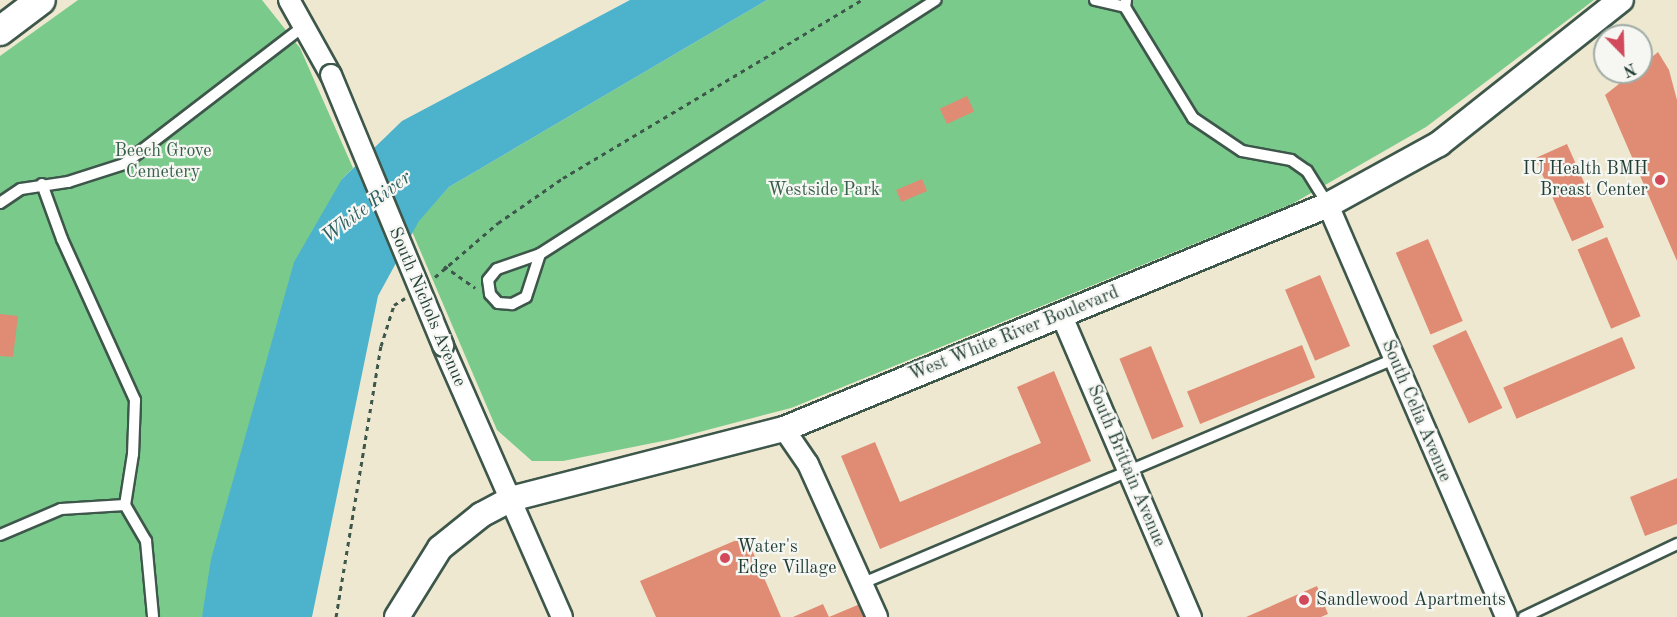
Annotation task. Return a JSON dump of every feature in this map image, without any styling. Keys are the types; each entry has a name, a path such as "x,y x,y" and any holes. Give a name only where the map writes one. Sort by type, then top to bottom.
{"main road":[{"path":"0,31 41,0"}],"street":[{"name":"South Nichols Avenue","path":"289,0 331,75 442,346 562,617"},
{"name":"West White River Boulevard","path":"397,617 440,548 474,520 511,499 784,429 1328,205 1439,144 1621,0"},
{"name":"South Celia Avenue","path":"1328,205 1506,617"},
{"name":"South Brittain Avenue","path":"1061,314 1191,617"},
{"path":"784,429 808,464 877,617"}],"lane":[{"path":"540,254 526,297 512,304 498,303 490,294 488,280 497,269 540,254 935,0"},
{"path":"1095,0 1125,3 1193,118 1242,151 1291,160 1307,171 1328,205"},
{"path":"0,203 21,189 77,180 124,164 305,25"},
{"path":"42,184 135,400 133,454 126,505 146,541 153,617"},
{"path":"863,583 1128,469 1394,359"},
{"path":"0,535 61,509 126,505"},
{"path":"1524,617 1677,544"}],"path":[{"path":"444,266 469,285 490,294"}],"green space":[{"name":"Beech Grove Cemetery","path":"78,0 262,0 300,48 353,168 342,179 203,617 0,617 0,56"},
{"name":"Westside Park","path":"767,0 1594,0 1426,127 1292,204 791,408 673,439 563,461 532,461 497,430 411,229 449,187"}],"water":[{"name":"White River","path":"630,0 767,0 449,187 419,221 378,296 312,617 202,617 211,559 294,262 342,179 402,121"}],"building":[{"name":"IU Health BMH Breast Center","path":"1658,52 1669,70 1677,100 1677,261 1605,95 1619,84 1653,84 1653,56"},
{"path":"967,96 974,111 947,124 940,109"},
{"path":"1567,144 1604,227 1572,241 1535,158"},
{"path":"922,179 927,191 901,202 896,190"},
{"path":"1607,237 1641,316 1611,329 1578,250"},
{"path":"1428,239 1463,321 1431,335 1396,253"},
{"path":"1320,275 1350,346 1315,361 1285,290"},
{"path":"0,314 18,316 13,357 0,356"},
{"path":"1466,330 1502,408 1469,424 1432,346"},
{"path":"1622,337 1635,368 1517,419 1503,387"},
{"path":"1302,345 1315,377 1200,424 1187,391"},
{"path":"1151,346 1184,427 1152,439 1119,359"},
{"path":"1054,371 1091,461 880,549 841,456 875,442 900,502 1041,443 1017,387"},
{"path":"1677,478 1677,524 1645,536 1630,497"},
{"name":"Water's Edge Village","path":"746,536 781,617 656,617 640,581"},
{"name":"Sandlewood Apartments","path":"1317,586 1328,614 1321,617 1246,617"},
{"path":"823,604 829,617 793,617"},
{"path":"860,604 866,617 829,617"}],"place":[{"name":"IU Health BMH Breast Center","path":"1660,180"},
{"name":"Water's Edge Village","path":"725,558"},
{"name":"Sandlewood Apartments","path":"1304,600"}]}
